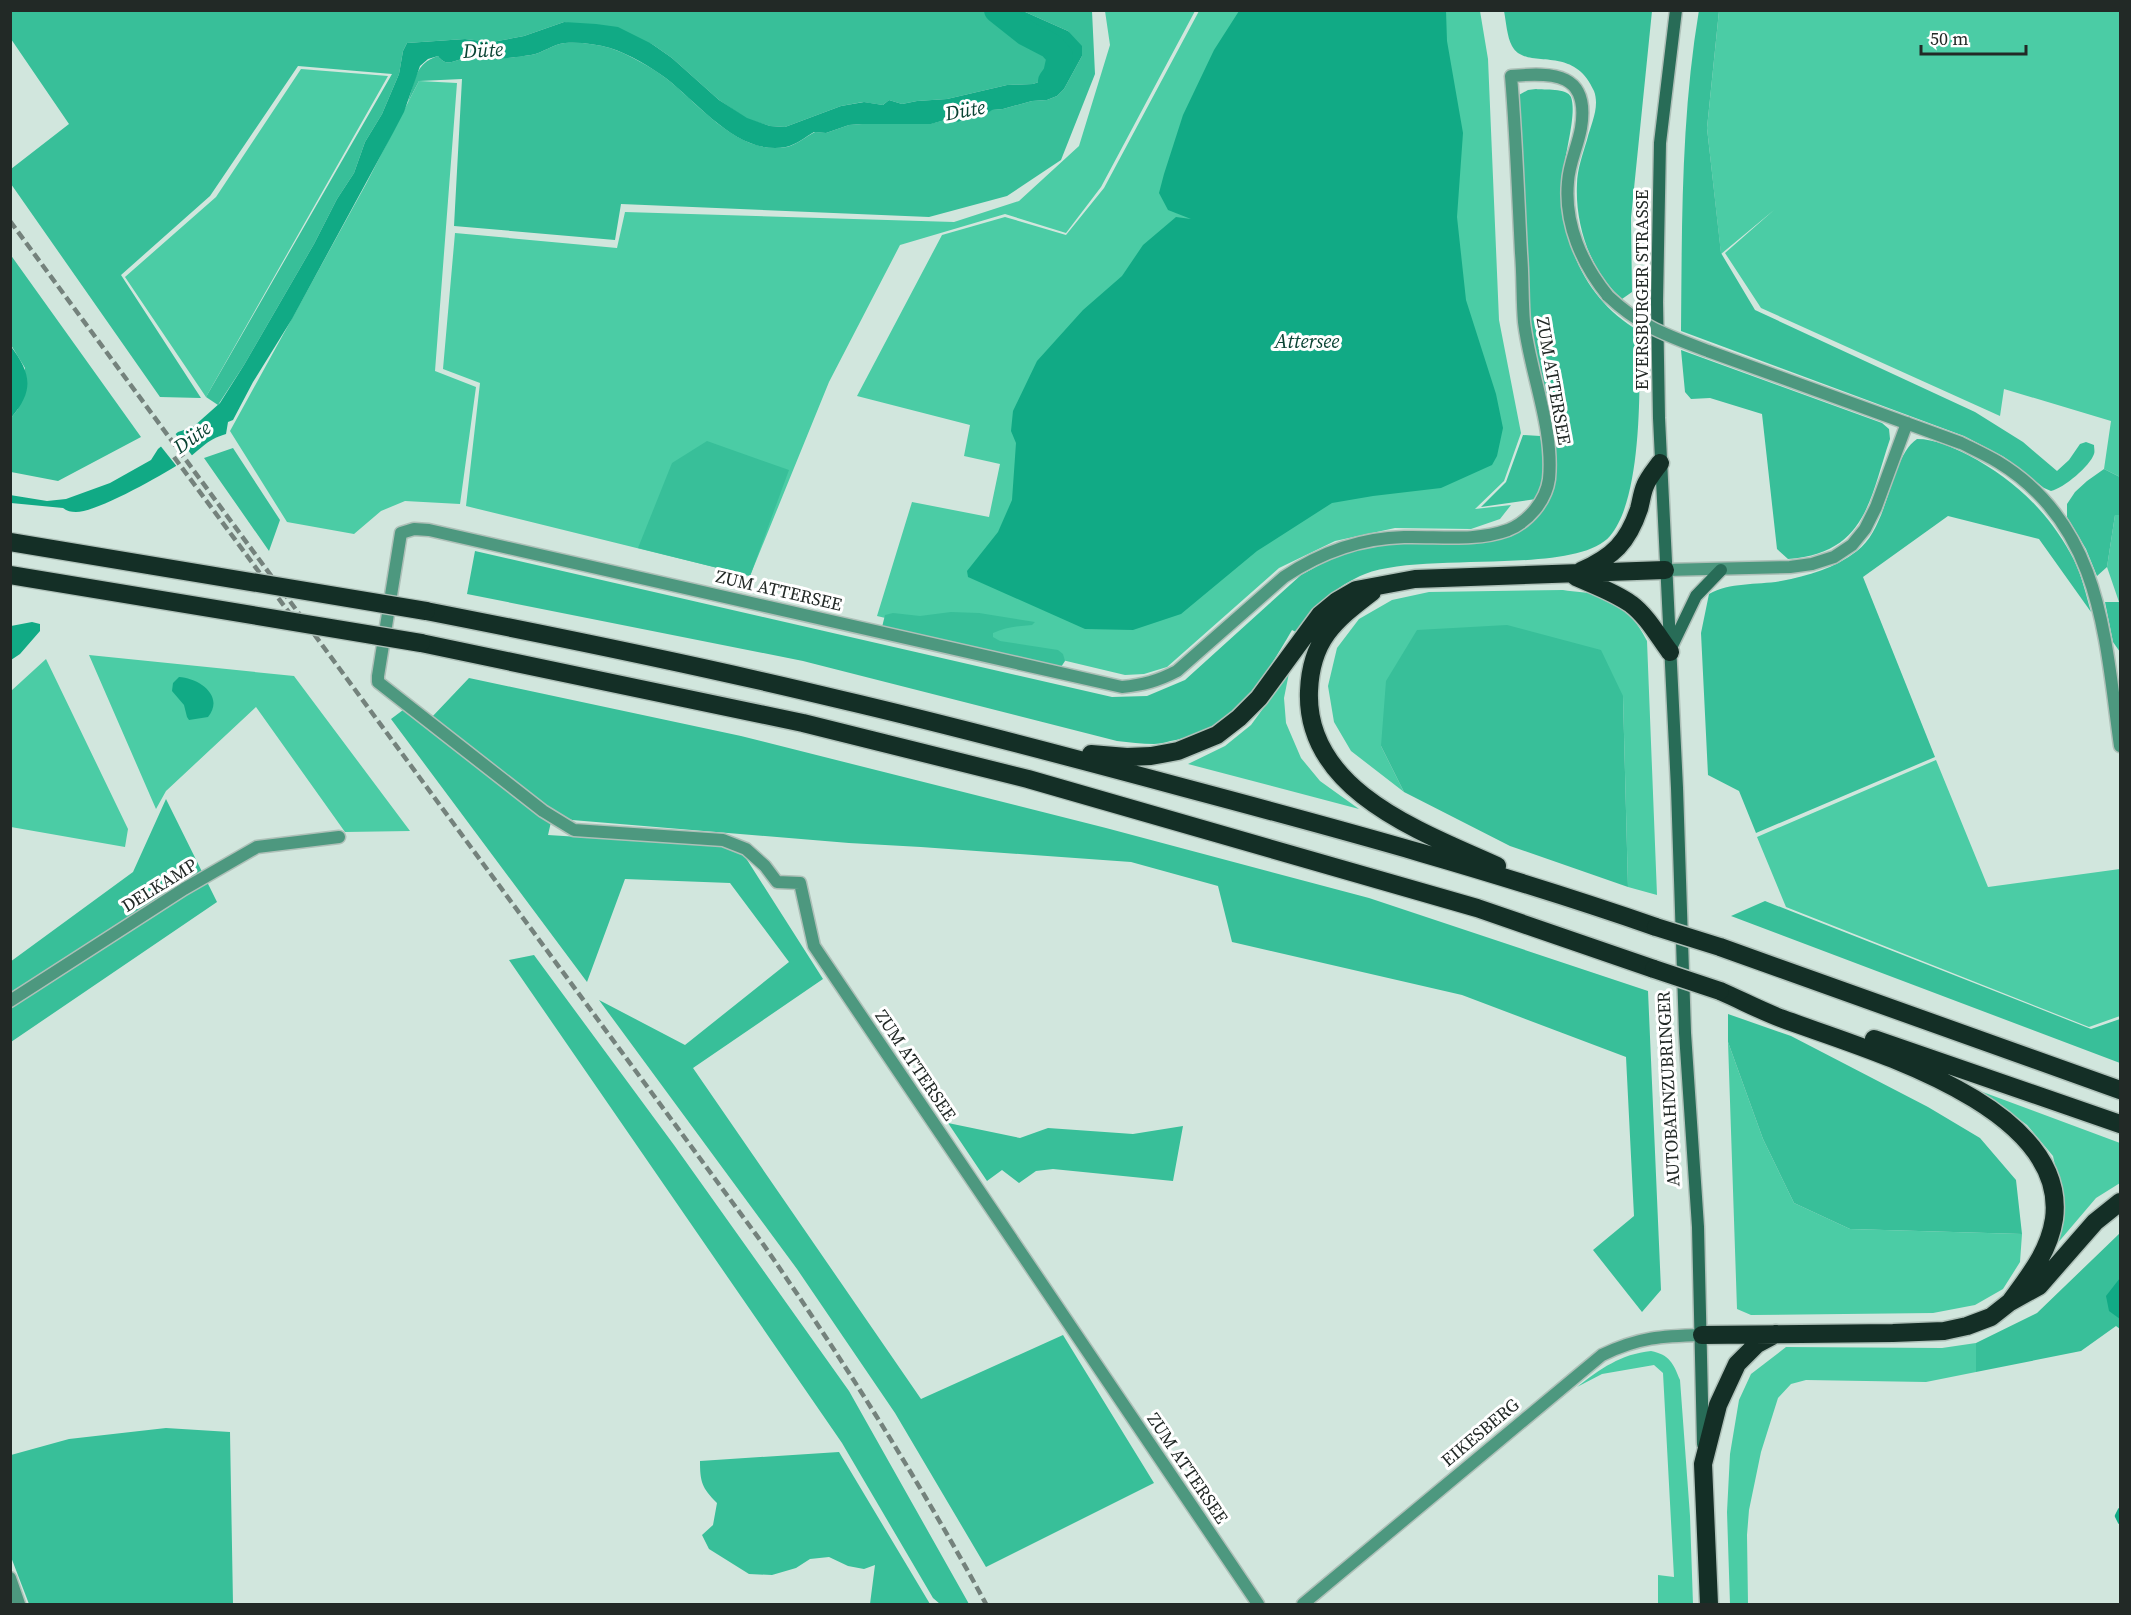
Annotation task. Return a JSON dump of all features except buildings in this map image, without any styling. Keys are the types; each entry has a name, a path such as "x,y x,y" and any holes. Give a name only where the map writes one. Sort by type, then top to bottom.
{"highway":[{"path":"1571,575 1600,562 1620,546 1632,528 1644,487 1660,463"},
{"path":"10,542 426,610 668,660 839,699 1036,748 1322,825 1562,894 1720,947 2121,1089"},
{"path":"1036,748 1127,757 1151,756 1178,751 1207,740 1239,718 1259,698 1320,615 1337,601 1356,590 1415,579 1665,570"},
{"path":"10,575 421,643 791,721 1028,779 1477,908 1720,991 1793,1012 1937,1060 2121,1124"},
{"path":"1571,575 1612,593 1632,605 1670,652"},
{"path":"1378,586 1334,622 1319,645 1311,667 1308,706 1316,740 1325,756 1343,778 1372,802 1422,832 1562,894"},
{"path":"1720,991 1780,1018 1882,1054 1939,1080 1985,1105 2025,1136 2044,1162 2053,1187 2054,1217 2046,1249 2010,1302"},
{"path":"1702,1335 1893,1333 1944,1331 1967,1326 1991,1317 2010,1302 2038,1286 2096,1222 2121,1202"},
{"path":"1703,1464 1718,1405 1737,1365 1757,1344 1778,1333"},
{"name":"AUTOBAHNZUBRINGER","path":"1703,1464 1709,1605"}],"main road":[{"name":"EVERSBURGER STRASSE","path":"1665,570 1660,463 1657,302 1660,143 1676,10"},
{"name":"AUTOBAHNZUBRINGER","path":"1665,570 1678,822 1685,1033 1698,1227 1703,1464"},
{"path":"1670,652 1696,596 1721,570"}],"street":[{"name":"ZUM ATTERSEE","path":"1257,1605 814,946 800,883 777,882 765,866 746,849 723,840 574,830 543,812 378,682 401,533 414,529 452,535 1122,687 1159,681 1196,656 1284,577 1304,564 1352,544 1370,540 1402,537 1474,537 1494,534 1522,522 1533,512 1545,495 1549,451 1524,322 1511,76 1539,74 1559,77 1574,84 1582,98 1581,128 1572,156 1568,182 1568,206 1573,232 1593,278 1608,296 1636,320 1651,329 1708,351 1961,443 1998,462 2026,483 2050,506 2080,552 2094,588 2104,626 2121,746"},
{"path":"1665,570 1721,570 1812,564 1834,557 1852,545 1865,529 1876,507 1907,423"},
{"name":"DELKAMP","path":"10,1001 184,890 257,847 339,837"},
{"name":"EIKESBERG","path":"1303,1605 1602,1355 1626,1343 1667,1336 1702,1335"},
{"path":"10,1578 19,1605"}],"shaded area":[{"path":"1699,10 1719,11 1707,128 1721,253 1755,310 1975,412 2023,442 2057,471 2069,460 2080,444 2086,442 2094,445 2092,459 2076,476 2063,486 2051,491 2004,457 1964,436 1681,331 1682,211 1686,130"},
{"path":"10,11 991,11 1019,33 1054,48 1055,63 1044,80 1033,84 1007,85 947,99 902,104 889,100 883,105 863,102 841,106 785,127 770,126 747,119 719,100 672,58 652,44 564,22 524,36 492,42 465,39 407,43 403,51 399,74 382,114 365,142 354,173 337,199 314,244 244,365 218,405 206,397 392,74 298,66 210,196 121,275 201,398 160,397 11,184 11,169 69,124 11,39"},
{"path":"1023,11 1092,11 1095,74 1061,160 1007,196 929,217 621,204 615,240 454,226 462,79 419,81 408,102 420,68 430,59 438,56 445,62 464,58 508,58 535,54 565,43 576,43 610,48 640,62 667,79 721,126 753,144 769,148 787,147 815,132 826,133 849,125 930,124 945,120 958,122 982,117 991,110 1047,100 1057,96 1064,89 1082,56 1068,31"},
{"path":"1105,11 1195,11 1101,187 1066,233 1005,214 900,245 829,382 750,576 466,506 480,383 443,369 455,233 617,248 625,212 954,222 1019,201 1079,146 1110,45"},
{"name":"Attersee","path":"1199,11 1480,11 1488,59 1499,320 1521,433 1504,481 1475,509 1511,505 1500,519 1471,529 1395,528 1335,541 1279,568 1167,667 1144,674 1125,675 877,616 912,502 989,517 1000,464 964,456 970,425 857,396 942,235 1005,217 1066,235 1104,188"},
{"path":"1504,11 1652,11 1631,218 1632,292 1622,299 1601,275 1593,261 1579,215 1577,179 1593,122 1596,103 1594,91 1585,76 1574,67 1563,62 1528,57 1519,53 1510,42"},
{"path":"1719,11 2120,11 2120,477 2104,469 2111,421 2004,389 2000,416 1761,308 1725,253 1774,210 1721,254 1707,128"},
{"path":"301,69 388,76 206,397 125,277 216,197"},
{"path":"419,81 457,83 435,371 476,387 460,504 405,501 381,511 354,534 287,522 230,431 366,184"},
{"path":"1528,90 1565,92 1571,97 1573,113 1565,162 1563,194 1570,241 1578,263 1588,283 1602,301 1639,331 1639,408 1629,495 1621,518 1610,536 1592,548 1566,556 1533,560 1423,564 1391,567 1365,574 1335,591 1318,606 1296,632 1292,630 1259,683 1231,713 1197,734 1159,744 1117,741 803,661 467,594 475,551 1112,697 1147,696 1185,680 1301,575 1336,556 1356,548 1526,525 1555,459 1555,437 1539,380 1528,320 1517,96"},
{"path":"10,254 141,437 58,481 11,472 11,418 18,409 25,368 11,345"},
{"path":"1681,350 1882,423 1889,429 1890,439 1869,503 1849,535 1834,546 1814,555 1788,559 1777,549 1762,414 1710,398 1691,399 1685,392"},
{"path":"1523,435 1540,436 1542,444 1543,475 1536,499 1481,507 1506,482"},
{"path":"1917,439 1950,446 1985,464 2029,499 2054,527 2074,560 2091,612 2039,539 1948,516 1863,577 1935,757 1756,833 1739,791 1708,775 1701,633 1709,594 1726,587 1781,581 1811,574 1840,562 1857,551 1868,540 1876,526 1900,461"},
{"path":"707,441 789,470 750,576 638,548 672,463"},
{"path":"233,448 280,520 269,551 204,458"},
{"path":"2104,469 2120,477 2120,515 2115,515 2107,567 2097,576 2086,549 2067,517 2067,504 2075,492"},
{"path":"2115,515 2120,515 2120,602 2107,567"},
{"path":"1563,590 1596,595 1616,603 1634,620 1647,641 1657,895 1628,887 1623,696 1381,746 1404,792 1351,751 1334,722 1328,686 1337,648 1359,619 1392,600 1429,592"},
{"path":"2105,602 2120,602 2120,652 2113,642"},
{"path":"951,612 979,613 1035,622 1032,625 998,631 993,633 993,637 1000,641 1058,650 1063,654 1065,661 1061,667 882,627 885,615 893,613 920,616"},
{"path":"1507,625 1601,650 1623,696 1628,887 1510,846 1404,792 1381,746 1386,681 1417,630"},
{"path":"89,655 294,676 410,831 345,832 256,707 166,791 156,809"},
{"path":"46,659 128,829 125,847 11,827 11,691"},
{"path":"1289,673 1284,698 1286,723 1301,758 1320,781 1359,809 1188,764 1225,746 1251,725"},
{"path":"469,678 741,736 1106,828 1369,898 1648,991 1661,1290 1642,1312 1593,1250 1634,1216 1626,1057 1462,995 1232,942 1218,886 1131,862 849,843 572,820 553,812 431,718"},
{"path":"403,710 551,822 548,835 720,846 744,855 823,979 693,1068 921,1399 1063,1335 1154,1483 986,1567 895,1413 797,1269 599,1000 685,1045 789,962 730,883 625,879 587,982 391,719"},
{"path":"1936,760 1988,887 2120,869 2120,1016 2089,1027 1786,907 1757,837"},
{"path":"166,799 217,902 11,1042 10,962 133,872"},
{"path":"1765,901 2091,1029 2120,1019 2120,1063 1731,916"},
{"path":"534,955 674,1145 849,1391 969,1604 940,1604 933,1598 842,1443 509,960"},
{"path":"1728,1014 1791,1036 1928,1107 1980,1138 2016,1180 2022,1234 1850,1229 1794,1203 1763,1139 1728,1042"},
{"path":"1728,1042 1763,1139 1794,1203 1850,1229 2022,1234 2020,1262 2003,1289 1975,1305 1933,1313 1751,1315 1737,1309"},
{"path":"1980,1091 2120,1143 2120,1183 2096,1198 2056,1245 2062,1198 2053,1156 2027,1125"},
{"path":"948,1123 1020,1138 1048,1128 1133,1134 1183,1126 1173,1181 1053,1169 1036,1171 1019,1183 1002,1170 987,1181"},
{"path":"2120,1233 2120,1329 2116,1326 2081,1351 1976,1372 1976,1343 2037,1313"},
{"path":"1976,1343 1976,1372 1926,1382 1806,1380 1791,1384 1778,1398 1761,1452 1749,1510 1748,1604 1730,1604 1727,1512 1730,1454 1739,1400 1751,1374 1786,1347 1942,1348"},
{"path":"1651,1351 1667,1357 1680,1380 1690,1516 1693,1604 1658,1604 1658,1575 1674,1577 1663,1373 1654,1365 1602,1374 1577,1387 1611,1363 1630,1355"},
{"path":"166,1428 230,1432 233,1604 29,1604 11,1557 11,1455 69,1439"},
{"path":"839,1452 930,1604 870,1604 875,1565 864,1569 848,1566 829,1557 810,1559 796,1568 772,1575 749,1574 709,1549 702,1535 713,1525 717,1503 703,1484 700,1461"}],"water":[{"path":"991,11 1023,11 1068,31 1082,46 1082,56 1064,89 1057,96 1047,100 992,110 982,117 958,122 945,120 931,124 849,125 826,133 814,132 786,147 769,148 752,144 736,136 721,126 661,74 632,57 594,44 565,43 535,54 516,57 464,58 453,62 445,62 438,56 428,59 420,66 404,112 393,133 292,319 253,382 233,420 228,422 226,434 208,442 184,461 147,483 99,506 72,512 63,508 11,503 10,495 47,501 66,499 110,483 151,460 158,449 178,432 193,427 220,403 354,173 365,142 382,114 399,74 403,51 407,43 465,39 492,42 524,36 564,22 618,27 652,44 672,58 719,100 747,118 770,126 785,127 841,106 864,102 883,105 889,100 902,104 947,99 1007,85 1033,84 1044,80 1055,63 1054,48 1019,33"},
{"name":"Attersee","path":"1239,11 1446,11 1447,41 1463,133 1457,217 1466,300 1496,394 1503,428 1497,456 1492,465 1441,488 1332,503 1257,551 1181,614 1133,630 1085,629 968,577 967,571 998,532 1012,500 1016,443 1011,431 1013,411 1037,361 1083,310 1122,276 1143,245 1176,217 1191,219 1168,210 1159,193 1183,115 1214,50"},
{"path":"10,345 22,364 27,382 24,399 11,418"},
{"path":"32,622 40,624 40,631 20,654 11,660 11,626"},
{"path":"179,677 194,681 212,695 212,709 208,717 189,720 184,705 172,691 173,683"},
{"path":"2120,1278 2120,1319 2109,1311 2106,1296"}],"pier":[{"path":"174,432 194,458 178,468 159,444"}],"waterway":[{"name":"Düte","path":"997,10 1026,33 1051,46 1060,56 1056,74 1051,81"},
{"path":"2120,1510 2117,1516 2120,1522"}],"railway":[{"path":"10,221 763,1244 879,1421 934,1511 986,1604"},
{"path":"174,457 299,626"}]}
